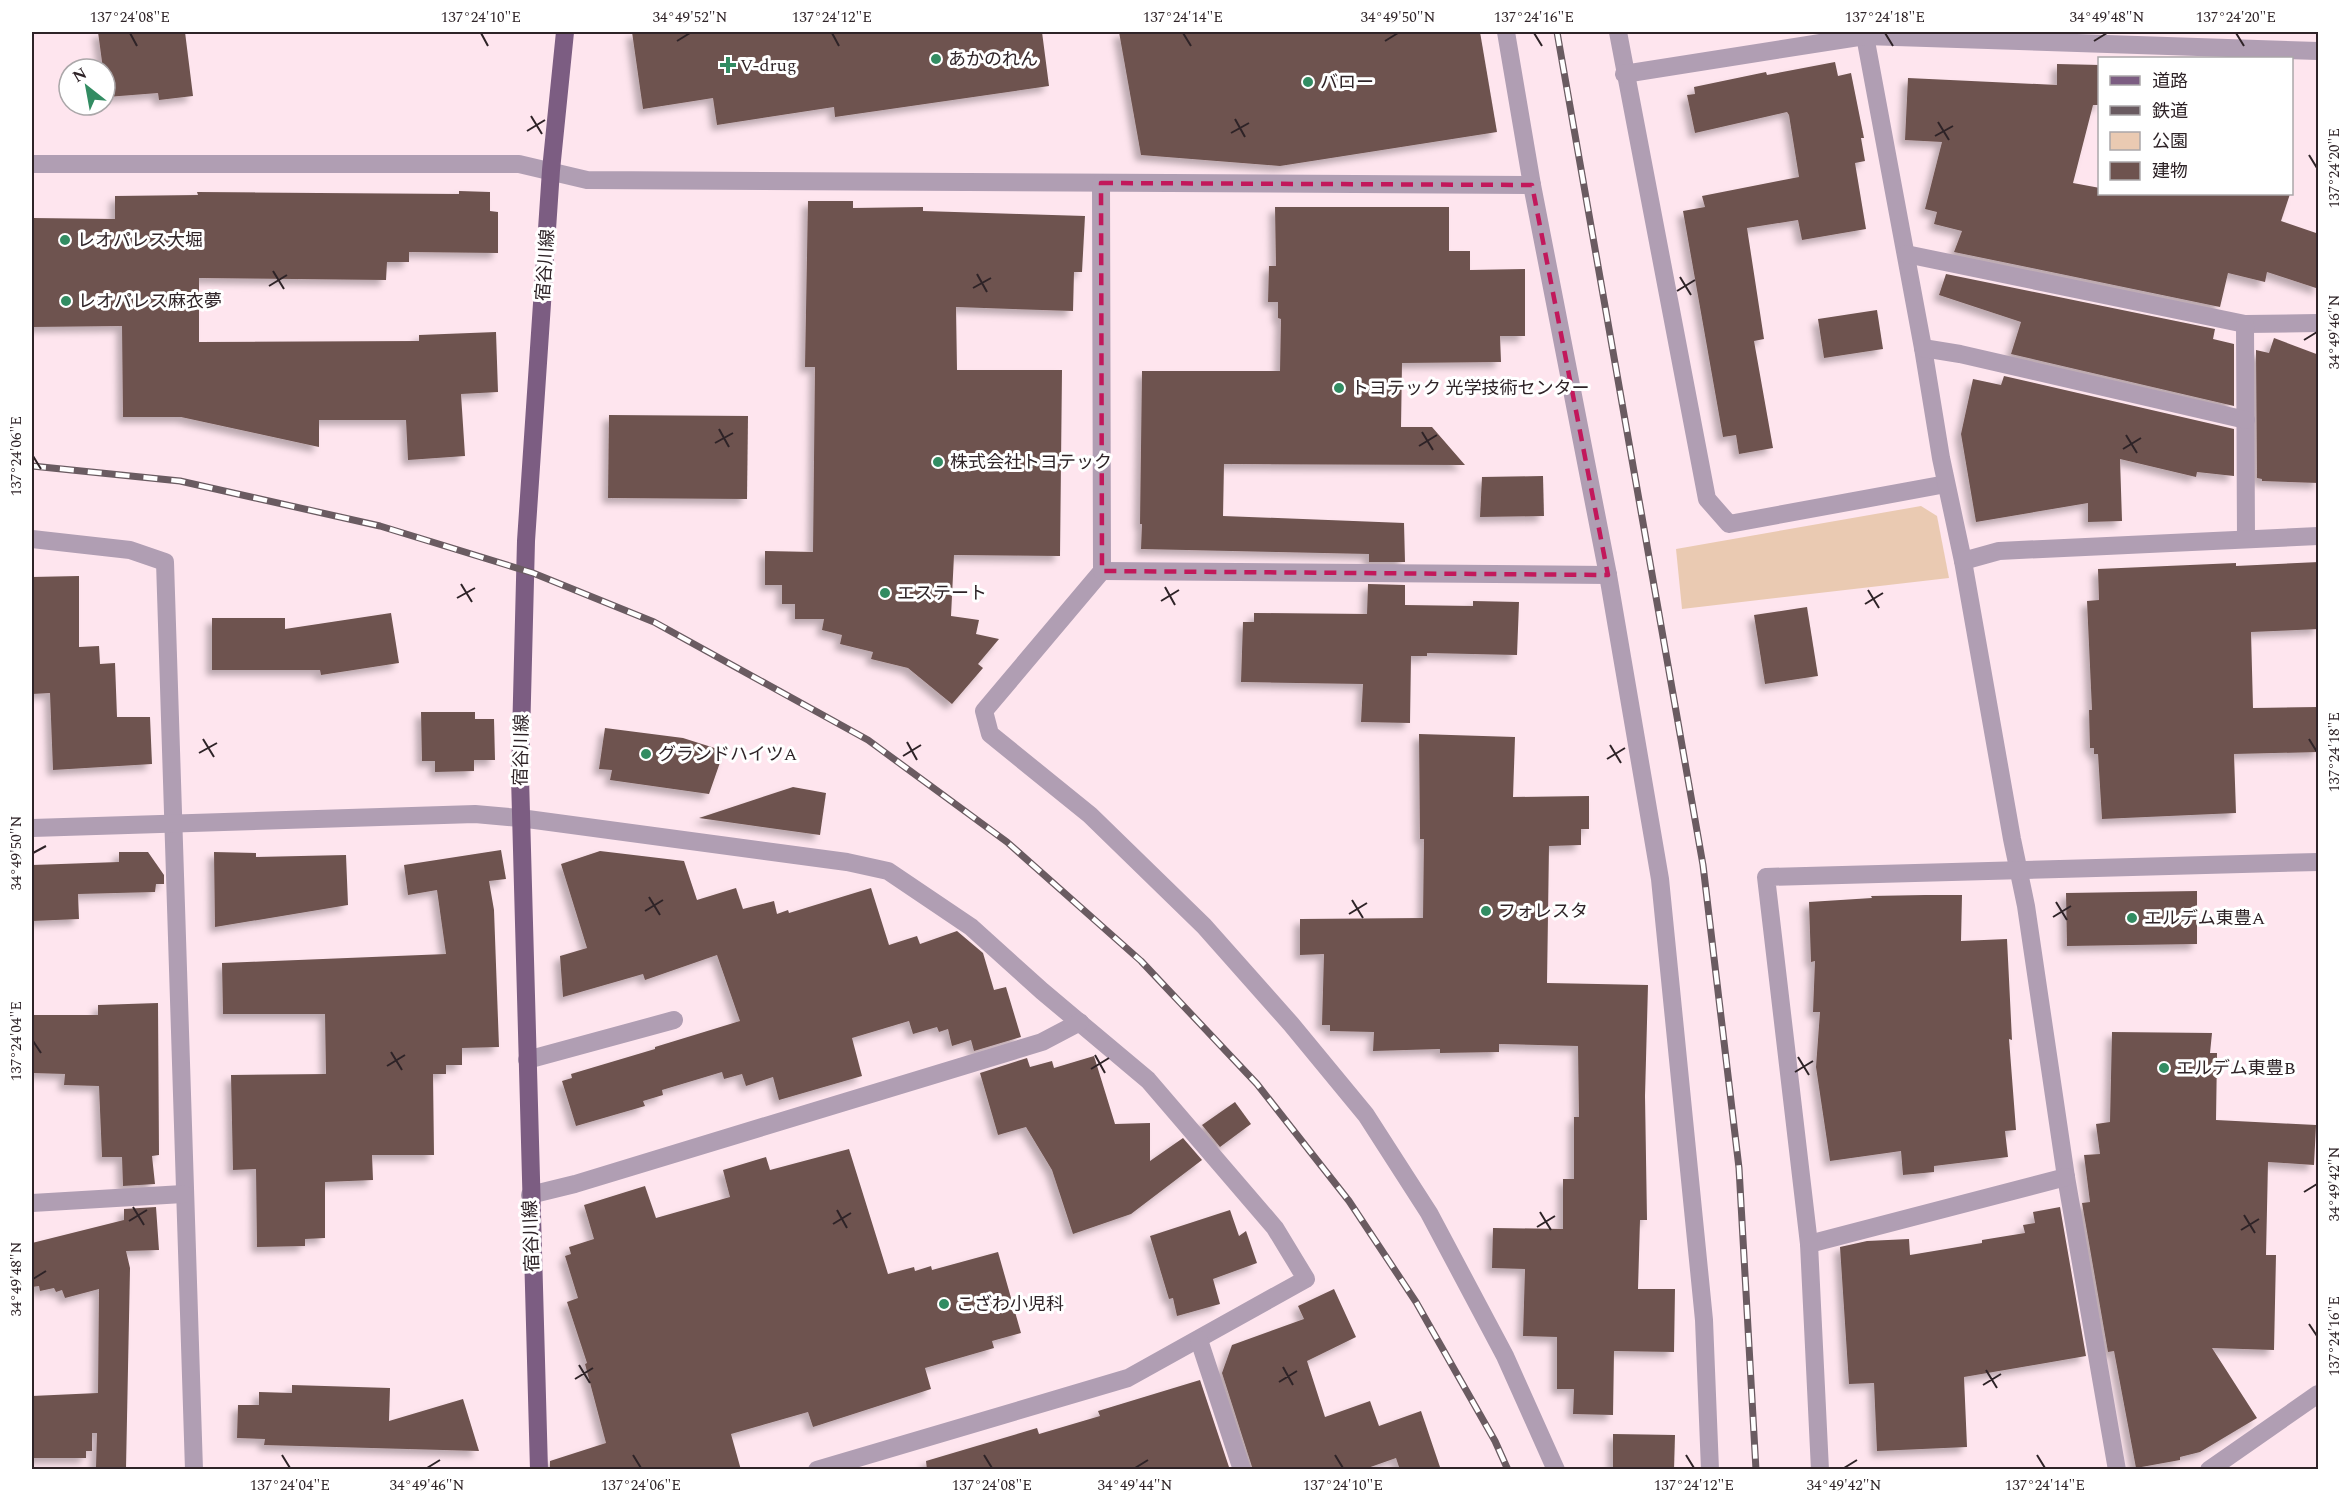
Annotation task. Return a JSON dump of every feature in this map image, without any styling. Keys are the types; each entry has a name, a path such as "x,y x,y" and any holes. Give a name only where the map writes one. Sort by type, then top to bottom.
{"main road":[{"name":"宿谷川線","path":"539,1470 520,818 526,550 551,171 566,32"}],"street":[{"path":"1506,32 1532,185 1608,575 1660,879 1704,1320 1710,1470"},
{"path":"1618,32 1624,74 1707,499 1729,524 1946,484"},
{"path":"1624,74 1865,36 2319,51"},
{"path":"1865,36 1946,484 1963,561 2026,906 2066,1177 2117,1470"},
{"path":"32,164 519,164 587,180 1532,185"},
{"path":"1101,183 1102,571 984,711 990,735 1090,816 1204,926 1291,1024 1366,1115 1430,1213 1505,1356 1556,1470"},
{"path":"1906,254 2245,324 2319,322"},
{"path":"2245,324 2246,539"},
{"path":"1923,348 1960,354 2246,420"},
{"path":"1963,561 1999,551 2319,536"},
{"path":"32,539 130,550 165,562 183,1194 194,1470"},
{"path":"1102,571 1608,575"},
{"path":"32,828 475,814 847,862 888,871 971,927 1148,1080 1275,1228 1306,1280 1128,1378 818,1470"},
{"path":"1820,1470 1809,1244 1766,877 2319,862"},
{"path":"527,1060 674,1020"},
{"path":"530,1195 575,1184 1042,1042 1080,1022"},
{"path":"1809,1244 2066,1177"},
{"path":"32,1203 183,1194"},
{"path":"1199,1340 1242,1470"},
{"path":"2209,1470 2319,1394"}],"highlighted area":[{"path":"1101,183 1532,185 1608,575 1102,571"}],"green space":[{"path":"1921,506 1937,516 1949,578 1682,609 1676,549"}],"building":[{"path":"98,32 185,32 193,96 159,100 158,93 117,96 117,57 101,57"},
{"path":"632,32 1042,32 1049,86 835,117 834,107 717,125 713,98 643,109"},
{"name":"バロー","path":"1119,32 1480,32 1497,132 1280,166 1141,155"},
{"path":"1835,62 1838,76 1851,73 1864,138 1861,138 1865,161 1855,163 1866,229 1802,240 1798,220 1747,228 1764,339 1754,341 1773,448 1739,454 1736,435 1723,437 1683,211 1705,207 1702,196 1799,177 1787,112 1695,133 1687,95 1695,94 1694,87 1766,72 1767,75"},
{"path":"2057,64 2098,65 2098,105 2093,105 2073,183 2098,188 2098,195 2290,195 2281,221 2319,234 2319,289 2267,272 2265,282 2228,273 2220,307 1954,252 1962,231 1934,224 1937,212 1925,209 1942,142 1905,140 1908,78 2057,85"},
{"path":"459,191 490,192 490,211 498,212 498,253 409,252 409,262 387,262 386,280 199,278 199,342 419,341 419,335 496,332 498,392 461,394 465,456 408,460 406,420 319,420 319,447 181,417 123,417 122,326 32,327 32,218 115,219 115,196 198,195 197,192 459,194"},
{"name":"株式会社トヨテック","path":"808,201 853,201 853,208 923,207 923,211 1085,216 1082,272 1074,272 1073,311 956,307 957,370 1062,370 1060,556 954,555 951,616 979,620 976,634 999,639 978,664 983,668 952,704 908,668 871,659 873,652 840,644 842,635 822,630 824,619 795,619 795,604 782,604 782,585 765,585 765,551 813,552 815,367 805,367"},
{"name":"トヨテック 光学技術センター","path":"1275,207 1449,207 1449,251 1470,251 1470,270 1525,269 1525,336 1500,336 1501,362 1402,363 1401,427 1432,427 1465,465 1224,464 1223,516 1404,523 1405,562 1369,562 1369,554 1141,549 1142,371 1280,371 1281,319 1278,318 1278,302 1268,302 1269,266 1276,266"},
{"path":"1946,274 2215,329 2213,339 2234,344 2234,406 2011,354 2021,322 1939,295"},
{"path":"1877,310 1883,349 1824,358 1818,319"},
{"path":"2274,338 2319,355 2319,483 2262,481 2257,478 2256,350 2269,353"},
{"path":"2004,376 2234,429 2234,476 2197,472 2196,477 2120,459 2122,521 2088,522 2088,503 1976,522 1961,434 1973,379 2001,385"},
{"path":"609,415 748,416 747,499 608,498"},
{"path":"1543,476 1544,516 1480,517 1482,477"},
{"path":"2319,562 2319,629 2251,632 2253,708 2319,707 2319,752 2234,754 2236,813 2102,819 2098,754 2094,754 2094,748 2090,748 2089,710 2092,710 2087,601 2099,600 2098,569"},
{"path":"79,576 79,647 99,646 100,664 115,663 117,717 150,717 152,764 53,770 50,693 32,694 32,577"},
{"path":"1368,584 1405,585 1405,605 1473,606 1473,601 1519,602 1517,655 1427,653 1427,656 1411,656 1410,723 1361,722 1363,684 1241,682 1243,622 1254,622 1254,613 1367,614"},
{"path":"1807,607 1818,676 1765,684 1754,615"},
{"path":"391,613 399,663 321,675 320,670 212,670 212,618 285,618 285,629"},
{"path":"421,712 475,712 475,719 494,719 495,760 474,760 474,771 435,772 435,761 422,761"},
{"name":"グランドハイツA","path":"605,728 683,738 724,751 709,794 610,780 612,770 599,769"},
{"path":"1419,734 1515,737 1513,797 1589,796 1589,829 1581,829 1581,845 1549,846 1547,983 1648,985 1645,1096 1647,1220 1640,1220 1638,1289 1675,1289 1674,1352 1614,1351 1613,1415 1573,1414 1574,1389 1557,1389 1557,1337 1523,1336 1525,1269 1492,1268 1493,1228 1563,1229 1563,1179 1574,1179 1574,1117 1579,1117 1578,1046 1499,1044 1499,1052 1440,1053 1440,1049 1373,1051 1374,1032 1330,1031 1330,1025 1322,1025 1324,954 1300,955 1300,919 1423,918 1424,839 1420,839"},
{"path":"793,787 826,793 820,835 699,818"},
{"path":"501,850 506,879 489,881 494,910 499,1047 462,1048 462,1065 446,1065 446,1074 433,1074 434,1155 372,1155 373,1180 325,1182 325,1238 305,1239 305,1246 257,1247 256,1169 233,1170 231,1075 326,1074 325,1014 223,1014 222,963 446,954 437,890 408,895 404,865"},
{"path":"600,851 684,861 697,900 736,888 743,909 774,901 777,914 788,910 789,913 871,888 889,945 917,936 920,944 957,931 983,953 994,990 1006,987 1021,1037 974,1051 971,1040 952,1046 948,1029 939,1032 937,1027 913,1034 909,1021 852,1038 862,1076 779,1100 773,1077 746,1086 742,1074 724,1079 722,1072 662,1090 663,1095 643,1101 645,1106 576,1126 562,1081 572,1078 571,1074 740,1021 717,955 645,980 643,974 563,997 560,956 587,948 561,864"},
{"path":"119,852 148,852 164,875 164,884 156,884 155,892 78,894 79,919 32,921 32,865 119,862"},
{"path":"214,852 256,853 256,857 346,855 348,905 215,927"},
{"name":"エルデム東豊A","path":"2197,891 2197,944 2067,946 2066,893"},
{"path":"1962,895 1961,941 2007,939 2012,1040 2009,1039 2016,1130 2005,1131 2008,1157 1934,1166 1934,1172 1903,1175 1901,1151 1830,1161 1816,1067 1820,1012 1813,1012 1815,961 1811,962 1809,902 1872,898 1871,896"},
{"path":"158,1003 159,1155 152,1156 155,1184 123,1186 122,1157 102,1157 99,1086 64,1085 65,1074 32,1073 32,1015 98,1015 98,1005"},
{"path":"2112,1032 2212,1033 2210,1053 2217,1053 2216,1120 2316,1125 2314,1165 2268,1162 2266,1255 2276,1255 2274,1350 2212,1348 2257,1418 2200,1452 2180,1457 2180,1460 2136,1468 2114,1351 2108,1352 2082,1203 2090,1202 2084,1155 2100,1154 2096,1124 2110,1122"},
{"path":"1094,1056 1115,1124 1150,1123 1150,1161 1183,1138 1202,1160 1131,1214 1073,1234 1052,1170 1026,1127 998,1135 980,1073 1027,1058 1030,1067 1052,1061 1054,1068"},
{"path":"1235,1102 1251,1124 1220,1147 1202,1125"},
{"path":"849,1149 888,1274 914,1267 915,1271 931,1266 932,1270 998,1252 1021,1333 992,1341 994,1348 925,1368 931,1389 813,1427 808,1412 731,1434 741,1470 550,1470 550,1461 606,1443 585,1364 587,1363 567,1302 578,1298 565,1256 571,1254 569,1247 594,1239 584,1205 645,1186 656,1218 730,1197 723,1170 766,1157 770,1170"},
{"path":"156,1207 159,1250 126,1251 130,1268 126,1468 96,1467 97,1433 92,1433 92,1451 86,1451 86,1458 33,1458 32,1396 98,1393 99,1289 65,1298 62,1290 56,1292 54,1288 40,1291 39,1286 32,1287 32,1243 124,1220 124,1209"},
{"path":"2060,1207 2086,1356 1964,1377 1967,1447 1877,1451 1874,1383 1849,1384 1840,1247 1867,1241 1909,1239 1910,1255 1982,1243 1982,1240 2025,1233 2023,1225 2035,1223 2033,1212"},
{"path":"1230,1210 1239,1236 1246,1231 1257,1263 1213,1279 1220,1304 1177,1316 1173,1298 1169,1299 1150,1236"},
{"path":"1334,1289 1356,1337 1307,1361 1325,1417 1370,1401 1379,1426 1421,1411 1441,1470 1400,1470 1396,1458 1362,1470 1253,1470 1222,1373 1232,1345 1304,1319 1298,1306"},
{"path":"1200,1380 1230,1470 927,1470 926,1461 1037,1428 1039,1434 1100,1416 1098,1411"},
{"path":"292,1385 390,1388 389,1421 463,1399 479,1451 264,1445 265,1439 237,1438 238,1405 259,1405 259,1392 292,1393"},
{"path":"1613,1434 1675,1435 1674,1470 1613,1470"}],"railway":[{"path":"1557,32 1703,865 1739,1168 1756,1470"},
{"path":"32,466 180,481 380,526 533,573 654,622 868,740 1007,842 1141,961 1257,1084 1349,1201 1416,1302 1495,1441 1508,1470"}],"place":[{"name":"あかのれん","path":"936,59"},
{"name":"V-drug","path":"728,65"},
{"name":"バロー","path":"1308,82"},
{"name":"レオパレス大堀","path":"65,240"},
{"name":"レオパレス麻衣夢","path":"66,301"},
{"name":"トヨテック 光学技術センター","path":"1339,388"},
{"name":"株式会社トヨテック","path":"938,462"},
{"name":"エステート","path":"885,593"},
{"name":"グランドハイツA","path":"646,754"},
{"name":"フォレスタ","path":"1486,911"},
{"name":"エルデム東豊A","path":"2132,918"},
{"name":"エルデム東豊B","path":"2164,1068"},
{"name":"こざわ小児科","path":"944,1304"}]}
